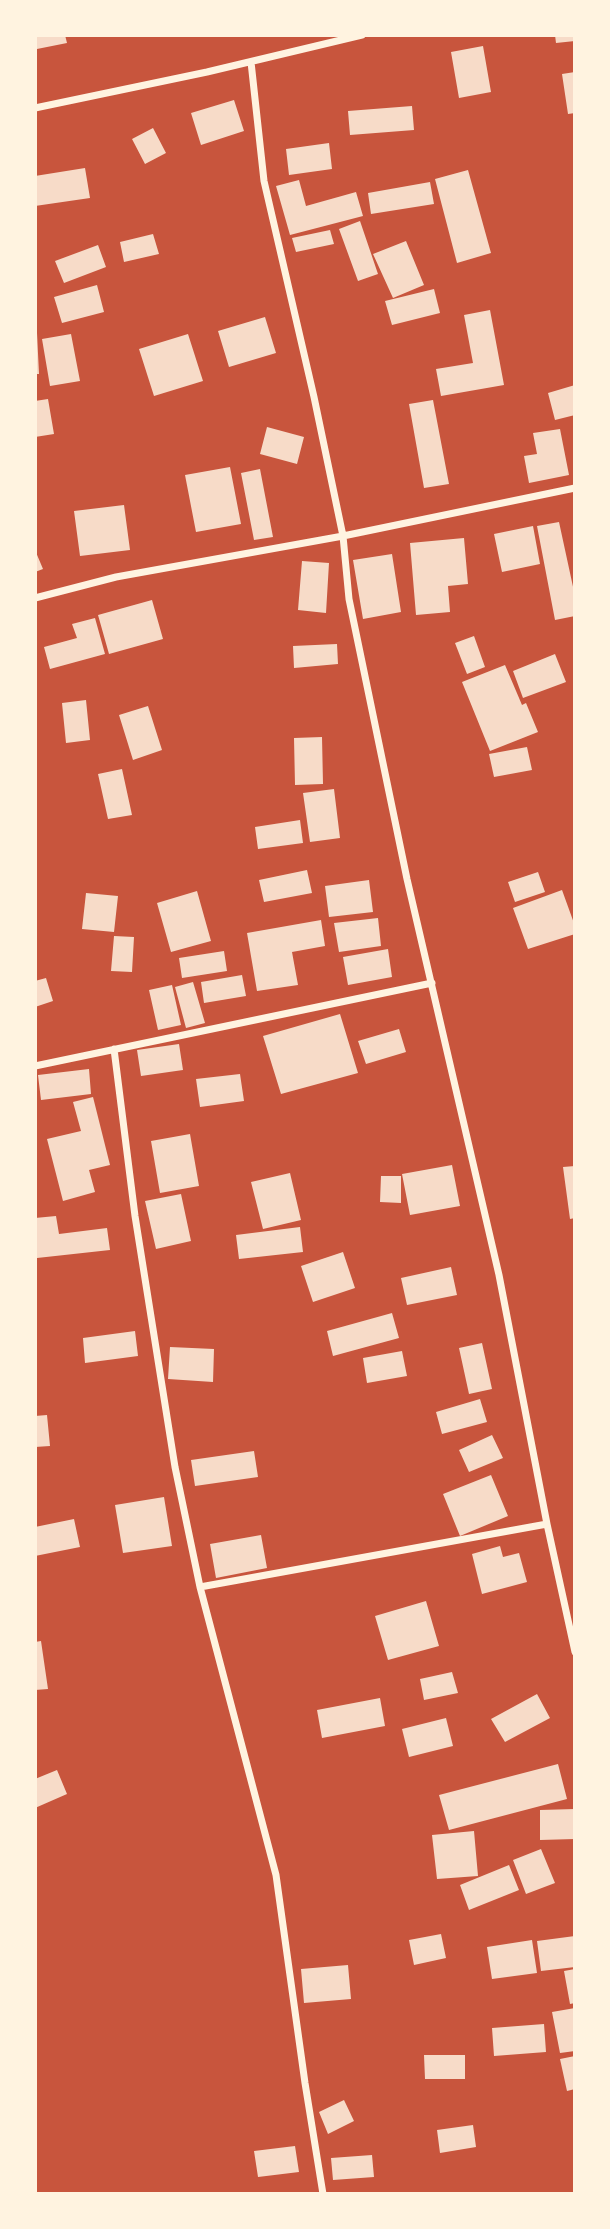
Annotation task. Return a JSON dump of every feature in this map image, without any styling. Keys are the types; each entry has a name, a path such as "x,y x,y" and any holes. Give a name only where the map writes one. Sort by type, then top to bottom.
{"street":[{"path":"35,108 251,62 362,35"},
{"path":"251,62 264,181 343,536 352,612 407,879 499,1275 547,1524 575,1652"},
{"path":"35,598 116,577 343,536 575,488"},
{"path":"35,1066 432,983"},
{"path":"114,1049 135,1216 175,1466 200,1587 276,1875 323,2194"},
{"path":"200,1587 547,1524"}],"building":[{"path":"35,35 65,35 67,43 37,49"},
{"path":"555,35 575,35 575,41 556,43"},
{"path":"483,46 491,92 459,98 451,52"},
{"path":"575,72 575,113 568,114 562,74"},
{"path":"234,100 244,131 201,145 191,113"},
{"path":"412,106 414,130 350,135 348,111"},
{"path":"153,128 166,153 145,164 132,139"},
{"path":"329,143 332,169 289,175 286,149"},
{"path":"85,168 90,198 35,206 35,176"},
{"path":"468,170 491,253 457,263 435,179"},
{"path":"299,180 306,206 356,192 363,216 290,235 276,186"},
{"path":"430,182 434,204 371,214 368,193"},
{"path":"360,221 378,274 358,281 339,229"},
{"path":"330,230 334,244 296,252 292,238"},
{"path":"153,234 159,254 124,262 120,242"},
{"path":"406,241 424,285 393,298 373,254"},
{"path":"98,245 106,267 64,283 55,261"},
{"path":"97,285 104,312 62,323 54,297"},
{"path":"434,289 440,313 392,325 385,301"},
{"path":"490,310 504,385 441,396 436,369 473,363 464,315"},
{"path":"265,317 276,353 229,367 218,331"},
{"path":"37,333 39,374 35,374"},
{"path":"71,334 80,381 50,386 42,339"},
{"path":"188,334 203,381 154,396 139,349"},
{"path":"575,385 575,415 555,420 548,393"},
{"path":"48,399 54,434 35,437 35,401"},
{"path":"433,400 449,484 424,488 409,404"},
{"path":"267,427 304,437 297,464 260,454"},
{"path":"560,429 569,475 529,483 524,456 537,454 533,433"},
{"path":"230,467 241,524 196,532 185,475"},
{"path":"260,469 273,537 254,540 241,473"},
{"path":"124,505 130,550 80,556 74,511"},
{"path":"559,522 575,596 575,616 555,620 537,526"},
{"path":"533,526 540,564 502,572 494,534"},
{"path":"464,538 468,584 448,586 450,612 416,615 410,543"},
{"path":"35,550 43,569 35,572"},
{"path":"392,554 401,612 363,619 353,560"},
{"path":"302,561 329,563 326,613 298,610"},
{"path":"152,600 163,639 109,654 98,615"},
{"path":"95,618 105,654 50,669 44,647 77,638 72,624"},
{"path":"474,636 485,667 467,674 455,643"},
{"path":"337,644 338,664 294,668 293,646"},
{"path":"555,654 566,682 523,698 513,671"},
{"path":"505,665 522,705 526,703 538,732 490,751 462,682"},
{"path":"86,700 90,740 66,743 62,703"},
{"path":"148,706 162,750 133,760 119,715"},
{"path":"322,737 323,784 295,785 294,738"},
{"path":"527,747 532,770 494,777 489,754"},
{"path":"122,769 132,815 108,819 98,774"},
{"path":"334,789 340,838 310,842 303,793"},
{"path":"300,820 303,843 258,849 255,827"},
{"path":"307,870 312,893 264,902 259,880"},
{"path":"538,872 545,892 515,902 508,882"},
{"path":"369,880 373,912 329,917 325,886"},
{"path":"562,890 575,926 575,934 528,949 513,908"},
{"path":"197,891 211,941 171,952 157,903"},
{"path":"86,893 118,896 114,932 82,929"},
{"path":"378,918 381,946 339,952 334,923"},
{"path":"321,920 325,946 292,952 298,985 257,991 247,933"},
{"path":"114,936 134,937 132,972 111,971"},
{"path":"388,949 392,977 348,985 343,957"},
{"path":"224,951 227,971 182,978 179,958"},
{"path":"242,975 246,996 204,1003 201,982"},
{"path":"46,978 53,1001 35,1007 35,981"},
{"path":"193,982 205,1023 186,1028 175,987"},
{"path":"172,985 181,1025 158,1030 149,990"},
{"path":"340,1014 358,1073 281,1094 263,1036"},
{"path":"399,1029 406,1052 366,1064 358,1041"},
{"path":"179,1044 183,1070 141,1076 137,1050"},
{"path":"89,1069 91,1094 41,1100 38,1075"},
{"path":"240,1074 244,1101 200,1107 196,1079"},
{"path":"93,1097 110,1165 89,1170 95,1192 63,1201 47,1139 81,1131 73,1102"},
{"path":"190,1134 199,1186 160,1193 151,1141"},
{"path":"452,1165 460,1206 410,1215 402,1174"},
{"path":"575,1166 575,1218 570,1219 563,1167"},
{"path":"290,1173 301,1220 263,1229 251,1182"},
{"path":"381,1176 401,1176 401,1203 380,1202"},
{"path":"181,1194 191,1241 156,1249 145,1201"},
{"path":"56,1216 59,1234 107,1228 110,1250 37,1258 35,1218"},
{"path":"300,1227 303,1252 239,1259 236,1235"},
{"path":"343,1252 355,1288 313,1302 301,1266"},
{"path":"451,1267 457,1295 407,1305 401,1278"},
{"path":"392,1313 399,1338 333,1356 327,1331"},
{"path":"135,1331 138,1356 85,1363 83,1338"},
{"path":"482,1343 492,1389 469,1394 459,1348"},
{"path":"170,1347 214,1349 213,1382 168,1379"},
{"path":"402,1351 407,1376 367,1383 363,1358"},
{"path":"480,1399 487,1422 442,1434 436,1412"},
{"path":"47,1415 50,1446 35,1447 35,1416"},
{"path":"492,1435 503,1458 469,1472 459,1450"},
{"path":"254,1451 258,1477 195,1486 191,1460"},
{"path":"491,1475 508,1516 460,1536 443,1494"},
{"path":"164,1497 172,1546 123,1553 115,1505"},
{"path":"74,1519 80,1547 35,1556 35,1527"},
{"path":"261,1535 267,1568 216,1578 210,1544"},
{"path":"500,1546 503,1557 519,1553 527,1582 482,1594 472,1554"},
{"path":"426,1601 439,1646 388,1660 375,1616"},
{"path":"41,1641 48,1689 35,1690 35,1642"},
{"path":"452,1672 458,1693 424,1700 420,1679"},
{"path":"537,1694 550,1718 505,1742 491,1719"},
{"path":"380,1698 385,1726 322,1738 317,1710"},
{"path":"446,1718 453,1746 409,1757 402,1729"},
{"path":"558,1764 567,1799 449,1830 439,1795"},
{"path":"57,1770 67,1794 35,1808 35,1779"},
{"path":"575,1809 575,1839 540,1840 540,1810"},
{"path":"474,1831 478,1876 437,1879 432,1835"},
{"path":"541,1849 555,1883 526,1894 513,1860"},
{"path":"509,1865 519,1890 469,1910 460,1885"},
{"path":"441,1934 446,1958 414,1965 409,1940"},
{"path":"575,1936 575,1967 541,1971 537,1941"},
{"path":"532,1940 537,1973 492,1979 487,1947"},
{"path":"348,1965 351,1999 304,2003 301,1969"},
{"path":"575,1969 575,2003 570,2004 564,1971"},
{"path":"575,2008 575,2051 560,2053 552,2012"},
{"path":"544,2024 546,2052 494,2056 492,2028"},
{"path":"424,2055 465,2055 465,2079 425,2079"},
{"path":"575,2056 575,2089 567,2091 560,2059"},
{"path":"344,2100 354,2121 328,2134 319,2112"},
{"path":"473,2125 476,2147 440,2153 437,2130"},
{"path":"295,2146 299,2172 258,2177 254,2151"},
{"path":"372,2155 374,2177 333,2180 331,2158"}]}
